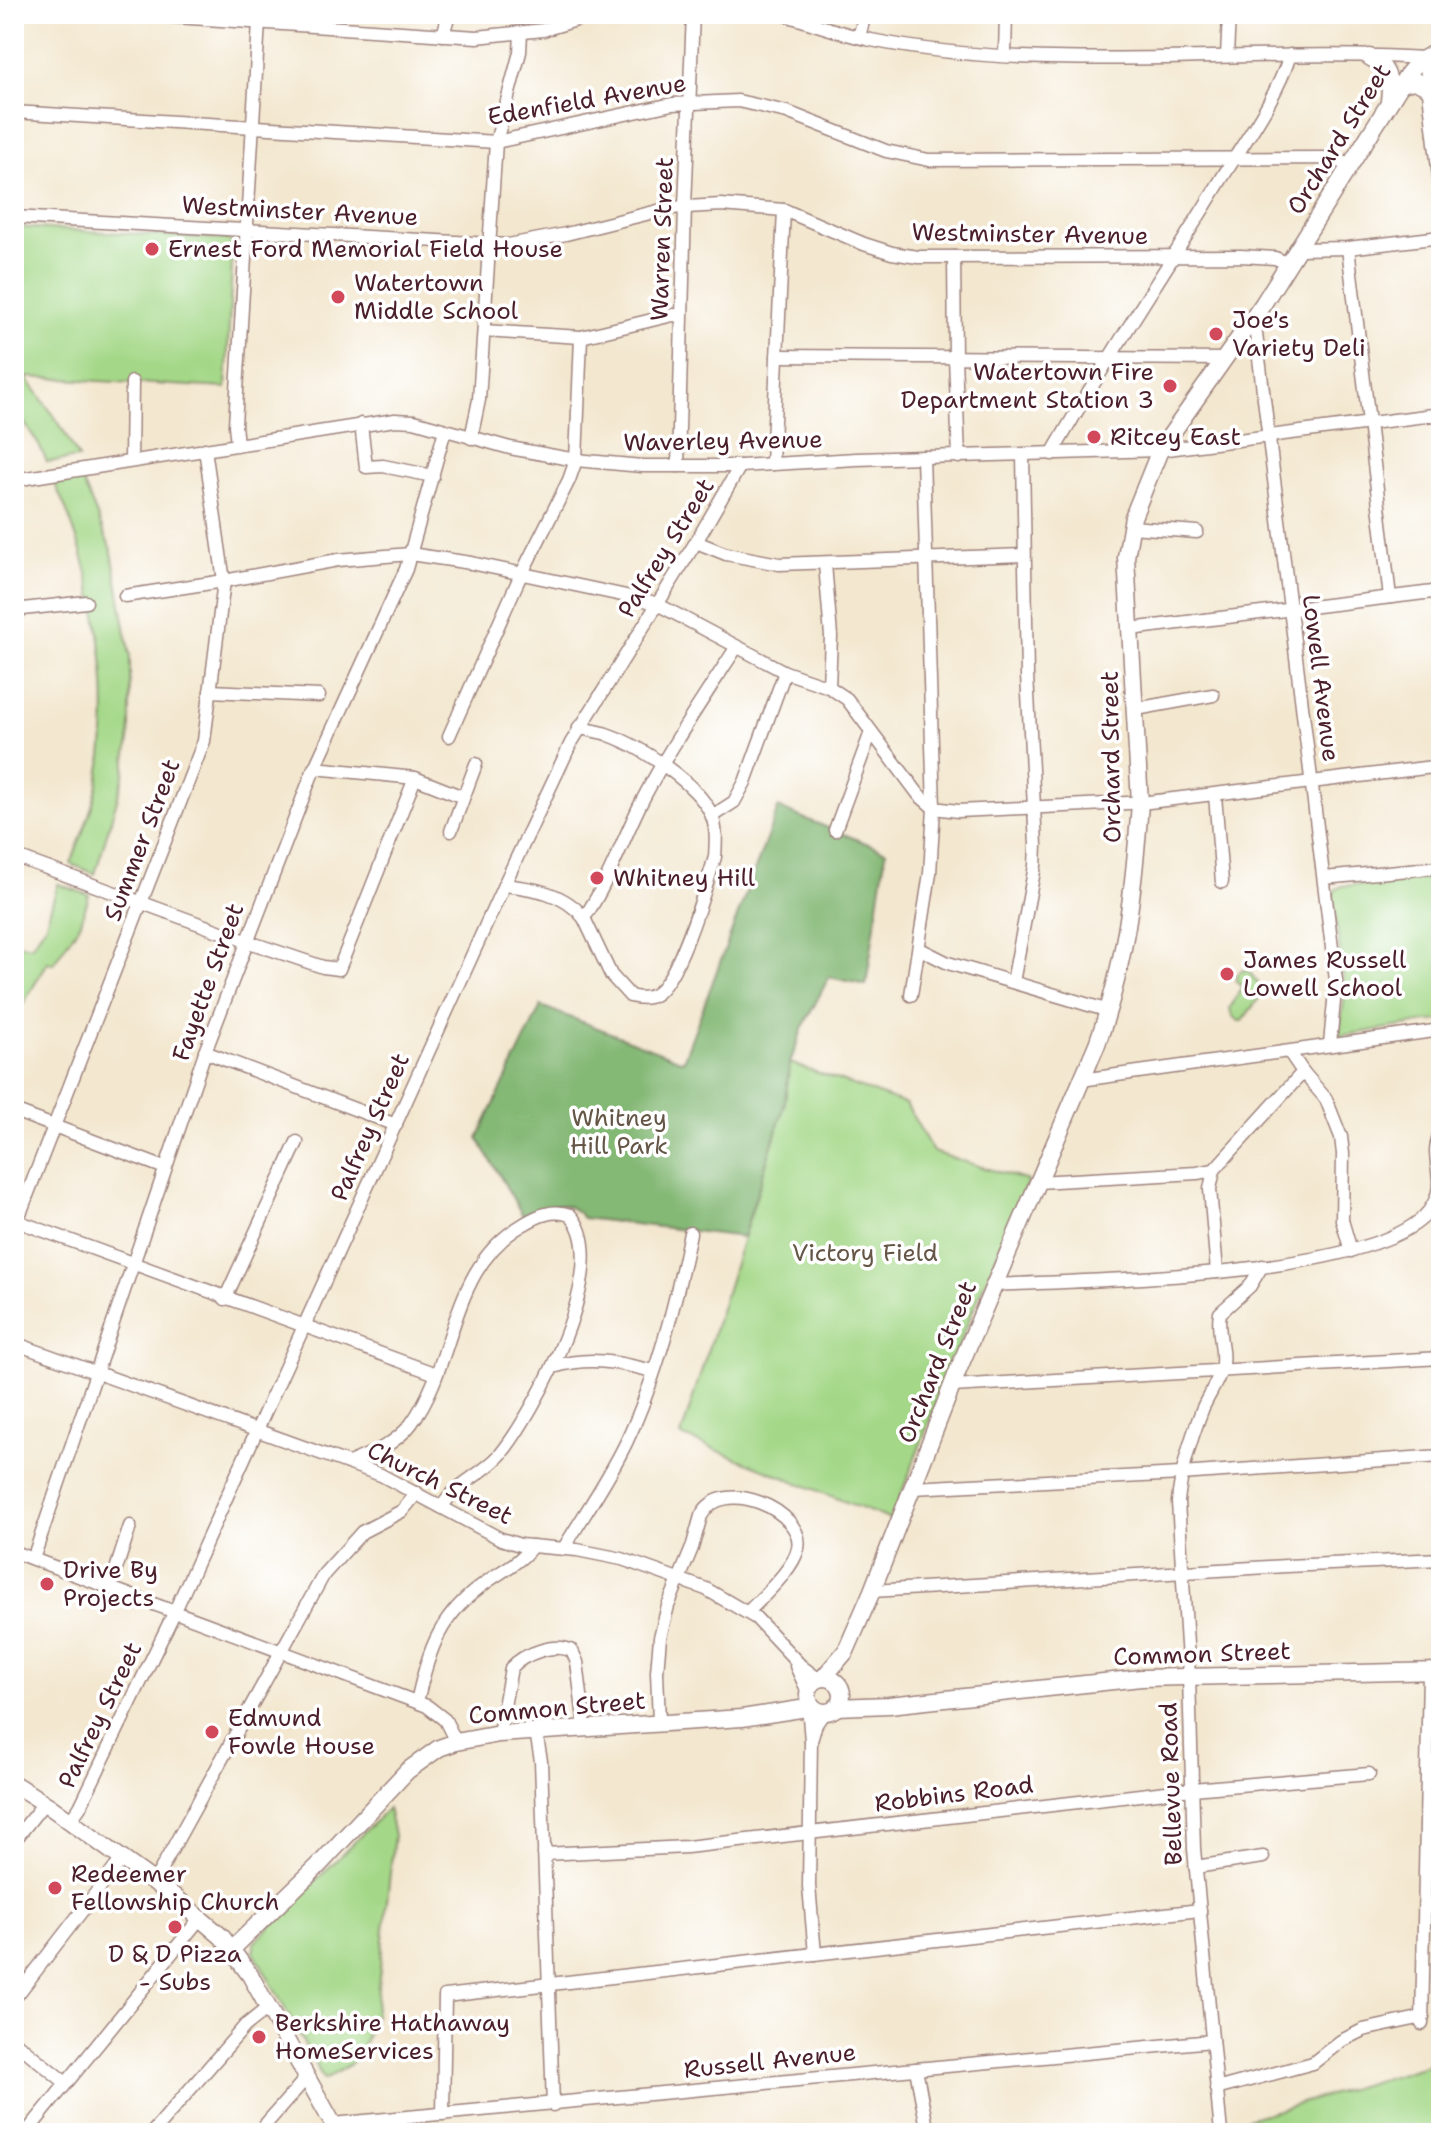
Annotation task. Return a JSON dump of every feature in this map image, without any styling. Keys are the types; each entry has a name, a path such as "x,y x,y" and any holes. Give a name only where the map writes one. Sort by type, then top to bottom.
{"main road":[{"name":"Orchard Street","path":"846,1651 841,1698 818,1697 846,1651 872,1591 952,1386 1109,1011 1128,929 1140,803 1126,557 1142,491 1160,450 1254,318 1401,84 1414,66 1433,59 1441,49"},
{"path":"1369,57 1387,72 1391,87 1389,102"},
{"path":"1401,84 1415,81 1429,88"},
{"name":"Common Street","path":"232,1949 318,1866 416,1763 439,1748 456,1742 499,1734 742,1718 777,1712 818,1697 870,1706 1115,1680 1435,1672"},
{"path":"840,1688 870,1706"},
{"path":"14,1784 201,1917 232,1949 269,2007 335,2129"}],"street":[{"path":"131,14 259,22 327,20 477,37 560,26 596,14"},
{"path":"443,35 449,14"},
{"name":"Warren Street","path":"678,466 693,14"},
{"path":"783,14 859,37 930,49 1005,55 1290,55 1433,59 1429,88 1441,194"},
{"path":"859,37 865,14"},
{"path":"1005,55 1006,14"},
{"path":"1227,56 1229,14"},
{"path":"237,444 235,425 259,22"},
{"path":"471,438 479,400 496,142 520,52 521,33"},
{"path":"1052,454 1234,159 1284,73 1290,55"},
{"name":"Edenfield Avenue","path":"14,112 496,142 570,128 610,116 690,102 738,101 762,105 821,124 886,151 929,160 1324,158 1350,164"},
{"name":"Westminster Avenue","path":"14,217 490,245 520,244 685,206 784,210 892,253 918,257 1241,256 1275,258 1289,264"},
{"path":"772,464 784,210"},
{"path":"1299,249 1348,248 1441,237"},
{"path":"1348,248 1390,597"},
{"path":"954,257 959,457"},
{"path":"484,331 581,337 673,315 681,316"},
{"name":"Lowell Avenue","path":"1254,318 1336,980 1330,1044"},
{"path":"449,736 576,460 581,337"},
{"path":"777,356 1226,359"},
{"path":"131,461 132,382"},
{"name":"Waverley Avenue","path":"14,480 361,424 407,420 510,448 576,460 613,465 740,466 1160,450 1441,414"},
{"path":"361,424 366,467 383,466 433,476"},
{"name":"Fayette Street","path":"33,1559 205,1052 315,768 410,554 445,430"},
{"name":"Summer Street","path":"16,1225 204,741 224,581 205,449"},
{"path":"1013,982 1035,866 1023,456"},
{"path":"911,995 930,873 934,808 923,457"},
{"name":"Palfrey Street","path":"70,1821 80,1807 174,1613 504,885 579,727 696,542 740,466"},
{"path":"1131,527 1197,532"},
{"path":"696,542 726,554 779,564 1024,555"},
{"path":"125,596 338,560 410,554 471,563 657,604 736,648 785,672 829,687 847,699 908,781 934,808 958,811 1140,803 1441,766"},
{"path":"825,564 831,636 829,687"},
{"path":"1130,629 1441,591"},
{"path":"14,610 86,602"},
{"path":"584,918 597,900 639,807 662,766 736,648"},
{"path":"712,816 734,802 745,782 785,672"},
{"path":"210,691 319,696"},
{"path":"1136,709 1213,695"},
{"path":"504,885 543,891 578,910 611,975 630,996 639,998 657,993 673,972 715,857 712,816 691,788 662,766 610,735 579,727"},
{"path":"835,830 871,732"},
{"path":"451,831 476,764"},
{"path":"315,768 415,778 463,797"},
{"path":"14,856 246,941 323,967 339,969 415,778"},
{"path":"1215,795 1222,882"},
{"path":"1324,882 1441,867"},
{"path":"920,949 948,963 1109,1011"},
{"path":"1081,1080 1441,1030"},
{"path":"205,1052 396,1125"},
{"path":"1290,1053 1326,1099 1338,1127 1343,1154 1342,1220 1351,1251"},
{"path":"1217,1272 1210,1189 1214,1170 1303,1072"},
{"path":"14,1111 165,1168"},
{"path":"994,1285 1217,1272 1318,1259 1351,1251 1390,1236 1428,1212 1437,1195 1440,1177 1436,1152 1441,1128"},
{"path":"225,1299 297,1142"},
{"path":"1038,1182 1214,1170"},
{"path":"349,1463 385,1446 405,1432 419,1411 436,1374 464,1291 489,1252 510,1232 535,1218 553,1212 570,1215 582,1238 583,1262 575,1306 553,1367 522,1426 502,1452 482,1473 458,1488 441,1507"},
{"path":"16,1225 436,1374"},
{"path":"564,1548 595,1500 632,1428 680,1283 690,1233"},
{"name":"Bellevue Road","path":"1221,2133 1195,1867 1189,1676 1178,1502 1181,1474 1203,1407 1221,1372 1220,1313 1257,1278 1262,1266"},
{"name":"Church Street","path":"14,1343 349,1463 417,1493 489,1534 512,1543 564,1548 622,1559 720,1595 768,1629 806,1671 818,1697"},
{"path":"952,1386 1441,1358"},
{"path":"553,1367 575,1361 601,1360 653,1371"},
{"path":"913,1488 1441,1456"},
{"path":"154,1882 324,1574 362,1532 402,1511 417,1493"},
{"path":"659,1722 658,1654 664,1621 701,1516 709,1503 722,1497 738,1497 772,1510 796,1528 798,1547 791,1562 748,1612"},
{"path":"110,1588 130,1526"},
{"path":"417,1702 433,1642 447,1619 466,1598 518,1561 532,1546"},
{"path":"14,1552 417,1702 440,1714 456,1742"},
{"path":"872,1591 1441,1559"},
{"path":"499,1734 511,1668 525,1656 562,1647 572,1651 577,1662 585,1728"},
{"path":"1216,2089 1313,2063 1351,2035 1422,2021 1435,1672"},
{"path":"815,1954 809,1894 809,1717 818,1697"},
{"path":"536,1732 541,1761 553,2105"},
{"name":"Robbins Road","path":"544,1854 668,1849 1192,1789 1369,1774"},
{"path":"14,1841 44,1803"},
{"path":"1195,1867 1263,1857"},
{"path":"14,1999 122,1859"},
{"path":"443,2114 445,1996 1200,1910"},
{"path":"26,2133 201,1917"},
{"path":"152,2133 245,2026 269,2007"},
{"path":"14,2041 66,2083"},
{"name":"Russell Avenue","path":"335,2129 443,2114 1212,2041"},
{"path":"916,2069 928,2133"},
{"path":"258,2133 307,2077"}],"green space":[{"path":"14,227 226,239 233,243 226,388 26,377 59,423 79,458 47,462 14,408"},
{"path":"82,480 112,552 130,656 130,733 124,776 95,874 71,864 90,814 103,747 105,709 99,630 82,554 55,484"},
{"name":"Whitney Hill Park","path":"778,808 886,851 866,985 829,977 803,1027 790,1063 784,1107 743,1237 583,1218 562,1205 547,1206 523,1216 478,1138 541,1006 683,1061"},
{"path":"1441,877 1441,1020 1339,1036 1345,993 1333,897 1335,890 1342,886"},
{"path":"58,884 89,895 81,922 53,964 48,962 14,1019 14,943 31,946 45,926"},
{"path":"1248,970 1261,987 1262,994 1239,1021 1232,1016 1230,1008 1243,987 1236,981 1236,975"},
{"name":"Victory Field","path":"790,1063 906,1104 933,1152 1028,1181 972,1313 891,1520 681,1436 784,1107"},
{"path":"388,1808 394,1835 375,2015 357,2060 324,2080 254,1952 254,1943"},
{"path":"1435,1948 1441,1948 1441,2133 1232,2133 1231,2124 1429,2065"}],"place":[{"name":"Ernest Ford Memorial Field House","path":"152,249"},
{"name":"Watertown Middle School","path":"338,297"},
{"name":"Joe's Variety Deli","path":"1216,334"},
{"name":"Watertown Fire Department Station 3","path":"1170,386"},
{"name":"Ritcey East","path":"1094,437"},
{"name":"Whitney Hill","path":"597,878"},
{"name":"James Russell Lowell School","path":"1227,974"},
{"name":"Drive By Projects","path":"47,1584"},
{"name":"Edmund Fowle House","path":"212,1732"},
{"name":"Redeemer Fellowship Church","path":"55,1888"},
{"name":"D & D Pizza - Subs","path":"175,1927"},
{"name":"Berkshire Hathaway HomeServices","path":"259,2037"}]}
